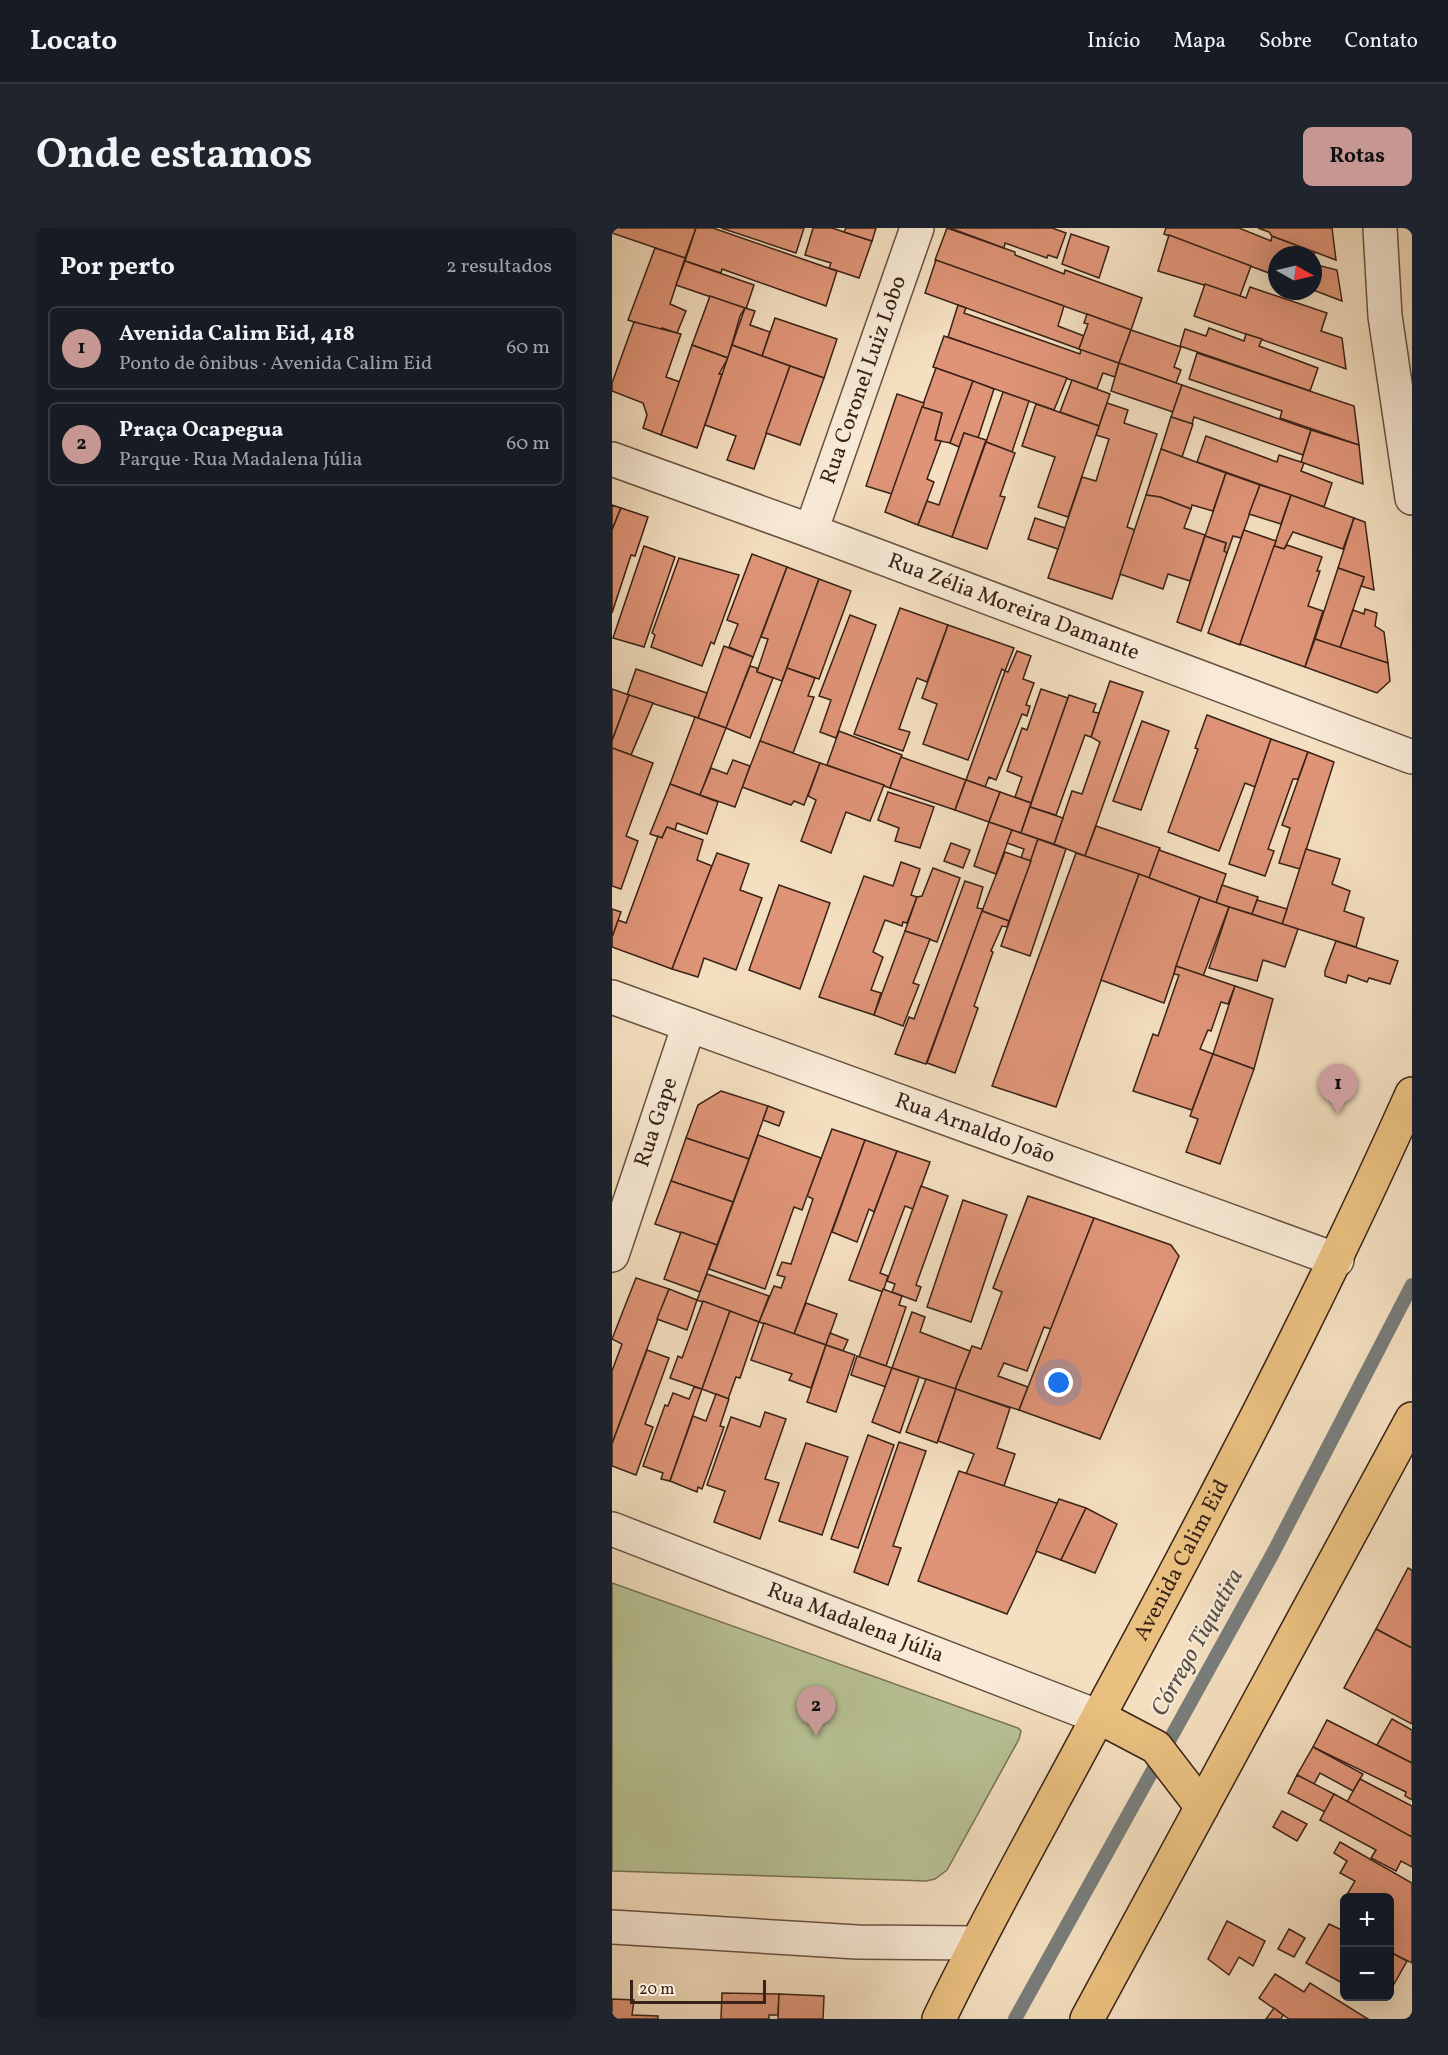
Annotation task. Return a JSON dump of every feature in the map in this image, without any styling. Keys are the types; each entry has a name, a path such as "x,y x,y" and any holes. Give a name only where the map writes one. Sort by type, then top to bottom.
{"main road":[{"name":"Avenida Calim Eid","path":"939,2019 975,1943 1112,1724 1337,1260 1412,1094"},
{"path":"1087,2019 1412,1419"},
{"path":"1112,1724 1156,1747 1202,1808"}],"street":[{"name":"Rua Coronel Luiz Lobo","path":"811,531 917,228"},
{"path":"1380,228 1384,316 1412,498"},
{"name":"Rua Zélia Moreira Damante","path":"612,459 811,531 1412,757"},
{"name":"Rua Arnaldo João","path":"612,997 1337,1260"},
{"name":"Rua Gape","path":"612,1254 689,1025"},
{"name":"Rua Madalena Júlia","path":"612,1529 1112,1724"},
{"path":"612,1926 857,1942 975,1943"}],"green space":[{"path":"612,1583 1018,1728 1021,1731 1019,1739 947,1870 935,1879 926,1881 612,1871"}],"building":[{"path":"612,228 696,228 685,258 612,233"},
{"path":"696,228 713,228 837,271 826,306 722,269 721,273 685,261"},
{"path":"721,228 804,228 796,253"},
{"path":"813,228 832,228 872,241 859,278 829,268 831,263 805,255"},
{"path":"846,228 876,228 872,241 844,232"},
{"path":"947,228 1015,252 1015,255 1064,274 1065,270 1142,298 1131,330 935,260"},
{"path":"950,228 1052,228 1066,233 1057,258 1048,255 1047,258 1005,243 1004,248"},
{"path":"1166,228 1239,228 1271,241 1272,236 1299,246 1268,246 1268,273 1164,234"},
{"path":"1258,228 1332,228 1336,260 1322,255 1322,246 1299,246 1272,236 1269,232"},
{"path":"1071,234 1109,247 1099,278 1062,264"},
{"path":"1169,235 1251,266 1240,296 1158,271"},
{"path":"655,248 685,258 670,304 686,311 677,333 662,328 661,331 628,320"},
{"path":"936,260 1064,306 1058,326 1084,336 1079,349 925,293"},
{"path":"685,261 754,285 746,309 676,285"},
{"path":"1322,266 1337,270 1342,301 1322,293"},
{"path":"1205,284 1246,298 1250,287 1268,293 1268,300 1288,300 1327,313 1321,331 1342,338 1346,369 1194,316"},
{"path":"710,296 745,308 740,316 728,358 692,345"},
{"path":"958,305 966,308 964,313 1080,354 1081,349 1119,363 1115,377 1103,373 1097,389 948,337"},
{"path":"745,308 755,311 750,325 770,332 762,356 732,345"},
{"path":"1087,314 1131,330 1119,363 1079,349 1088,324 1084,323"},
{"path":"775,318 837,339 824,378 762,356"},
{"path":"634,322 681,334 666,377 680,382 661,435 643,428 647,415 643,403 612,391 612,383"},
{"path":"1209,328 1244,341 1246,334 1262,339 1259,346 1318,368 1310,391 1180,346 1185,329 1206,336"},
{"path":"1131,330 1181,347 1174,367 1181,370 1176,383 1119,363"},
{"path":"944,336 1067,378 1054,410 933,367"},
{"path":"692,345 728,358 719,374 722,374 697,448 661,435"},
{"path":"732,345 790,366 754,469 727,460 736,436 705,425"},
{"path":"1197,353 1354,406 1359,445 1280,418 1282,411 1189,379"},
{"path":"1119,363 1182,385 1173,412 1111,391"},
{"path":"790,366 824,378 800,445 766,433"},
{"path":"936,368 973,381 950,443 935,440 942,413 922,407"},
{"path":"1072,380 1110,394 1099,426 1060,412"},
{"path":"973,381 994,389 978,438 964,433 959,447 950,443"},
{"path":"1182,385 1311,430 1303,455 1194,417 1192,424 1171,417"},
{"path":"1003,392 1029,401 1012,452 986,442"},
{"path":"897,394 924,403 892,494 866,486"},
{"path":"1107,403 1128,410 1124,423 1157,434 1127,527 1135,530 1112,599 1048,578 1082,477 1096,481 1109,439 1096,435"},
{"path":"1036,404 1099,426 1068,517 1038,507 1055,457 1022,446"},
{"path":"922,407 942,413 935,440 941,441 927,479 934,482 918,525 885,512"},
{"path":"1171,417 1193,424 1182,457 1161,449"},
{"path":"1311,430 1359,445 1363,484 1301,462"},
{"path":"964,433 986,440 952,537 918,525 927,501 939,505"},
{"path":"1206,436 1277,462 1279,455 1304,463 1301,471 1332,483 1324,507 1197,462"},
{"path":"986,442 1015,453 1000,496 1005,497 987,549 952,537"},
{"path":"1161,449 1226,473 1213,511 1192,505 1191,509 1160,497 1146,495"},
{"path":"1226,473 1260,485 1241,538 1233,536 1227,553 1224,551 1226,543 1205,536"},
{"path":"1260,485 1291,495 1281,524 1249,514"},
{"path":"1146,495 1160,497 1191,509 1184,528 1205,535 1190,581 1168,574 1163,589 1120,574"},
{"path":"1291,495 1354,518 1343,549 1293,532 1284,549 1274,546"},
{"path":"612,505 621,508 612,530"},
{"path":"621,508 648,517 635,556 631,555 612,613 612,530"},
{"path":"1035,518 1065,528 1058,549 1028,539"},
{"path":"1354,518 1365,522 1374,590 1361,586 1364,577 1338,568"},
{"path":"1244,530 1276,541 1240,645 1208,633"},
{"path":"1205,536 1226,543 1224,551 1227,553 1201,631 1177,622"},
{"path":"1287,545 1322,557 1317,571 1320,571 1308,606 1323,611 1305,667 1240,644 1274,546 1284,549"},
{"path":"644,546 675,557 644,647 613,638"},
{"path":"752,554 787,567 753,657 729,647 738,624 727,620"},
{"path":"679,558 739,575 714,644 711,642 702,666 651,647 655,635 652,633"},
{"path":"787,567 819,579 782,681 757,672 768,639 761,637"},
{"path":"1338,568 1364,577 1340,648 1315,639"},
{"path":"819,579 851,591 819,679 787,668"},
{"path":"900,608 948,625 927,682 917,678 899,729 910,732 903,751 854,734"},
{"path":"1365,609 1377,613 1375,626 1384,632 1388,663 1340,648 1353,610 1364,614"},
{"path":"850,615 876,625 836,738 820,732 831,700 819,696"},
{"path":"948,625 1014,648 1005,671 1002,669 968,760 923,744 937,704 922,698"},
{"path":"1315,639 1388,663 1390,681 1377,693 1305,667"},
{"path":"724,646 753,657 726,728 698,718"},
{"path":"1017,651 1031,656 1023,679 1034,683 1026,705 1030,706 1027,716 1022,714 996,780 989,777 985,787 966,780 1005,671 1008,672"},
{"path":"750,666 757,668 757,672 773,678 750,738 726,728"},
{"path":"787,668 815,678 808,696 814,697 793,753 760,741"},
{"path":"636,669 707,693 698,718 627,695"},
{"path":"1110,681 1143,692 1085,856 1054,844 1072,791 1082,794 1100,742 1091,737"},
{"path":"612,689 629,695 612,741"},
{"path":"1041,689 1068,698 1031,803 1015,797 1022,777 1007,771 1022,728 1027,730"},
{"path":"629,695 653,703 631,755 612,748 612,741"},
{"path":"1069,695 1096,704 1093,712 1099,713 1091,737 1085,735 1056,815 1030,807"},
{"path":"1207,715 1271,739 1255,787 1245,783 1219,851 1168,832 1198,749 1195,748"},
{"path":"695,717 726,728 700,795 670,784"},
{"path":"1142,721 1169,731 1141,810 1113,801"},
{"path":"839,731 902,755 890,788 827,765"},
{"path":"1271,739 1308,752 1298,779 1293,779 1268,849 1274,851 1265,876 1229,864"},
{"path":"760,741 820,763 804,805 794,801 791,805 742,787"},
{"path":"612,748 653,763 626,836 638,841 621,889 612,886"},
{"path":"1308,752 1334,762 1300,869 1279,863 1290,828 1282,825"},
{"path":"901,757 966,780 955,810 890,788"},
{"path":"733,760 750,766 735,807 700,795 711,768 727,774"},
{"path":"820,763 884,785 870,821 846,812 831,853 801,841 816,800 808,796"},
{"path":"966,780 1000,792 989,822 955,810"},
{"path":"670,784 718,802 707,834 677,823 675,830 667,827 662,838 650,834"},
{"path":"888,792 934,807 920,848 895,841 899,828 878,820"},
{"path":"1000,792 1031,803 1021,833 989,822"},
{"path":"1030,807 1063,818 1054,844 1021,833"},
{"path":"989,822 1012,830 996,874 974,866"},
{"path":"1096,826 1160,848 1149,878 1085,856"},
{"path":"667,827 703,840 697,860 712,866 672,969 612,947 612,937 618,920 626,923 658,836 662,838"},
{"path":"1012,830 1038,839 1031,861 1021,858 1024,849 1007,843"},
{"path":"1038,839 1066,849 1030,956 1001,946"},
{"path":"951,843 970,850 963,868 944,861"},
{"path":"1306,849 1340,859 1332,884 1350,891 1344,911 1364,918 1356,947 1282,924"},
{"path":"1159,850 1226,874 1216,903 1149,878"},
{"path":"1005,852 1031,861 1009,921 982,911"},
{"path":"717,853 749,864 740,890 762,898 736,970 704,958 698,977 672,969"},
{"path":"1076,853 1139,874 1056,1107 992,1086"},
{"path":"901,862 920,869 911,895 917,897 907,923 903,922 902,926 885,920 873,952 883,957 871,990 881,993 874,1015 819,997 864,876 893,886"},
{"path":"933,868 960,878 937,942 905,931 917,897 922,896"},
{"path":"1139,874 1200,897 1164,1003 1101,980"},
{"path":"965,881 983,887 977,908 983,909 926,1064 895,1054 909,1017 914,1019"},
{"path":"779,885 830,903 800,989 749,970"},
{"path":"1222,885 1258,897 1252,914 1216,903"},
{"path":"1200,897 1229,907 1203,976 1176,966"},
{"path":"1257,900 1287,909 1282,924 1252,914"},
{"path":"1229,907 1298,929 1285,967 1263,960 1257,981 1209,968"},
{"path":"612,909 621,912 612,937"},
{"path":"982,911 1009,921 1007,927 1002,926 991,951 993,952 974,1006 978,1008 955,1073 927,1063"},
{"path":"905,931 930,939 913,983 919,985 903,1026 874,1015"},
{"path":"1336,941 1398,961 1390,984 1369,978 1367,982 1348,975 1346,983 1325,976"},
{"path":"1176,966 1235,986 1228,1004 1221,1002 1211,1031 1208,1030 1200,1049 1213,1054 1192,1110 1133,1091 1153,1034 1158,1036 1179,975 1174,974"},
{"path":"1235,986 1273,999 1254,1069 1213,1054"},
{"path":"1213,1054 1254,1069 1220,1164 1186,1152 1198,1119 1190,1116"},
{"path":"721,1091 768,1106 749,1159 686,1138 698,1105"},
{"path":"768,1106 784,1112 779,1126 763,1120"},
{"path":"832,1129 865,1140 794,1334 759,1322 774,1286 781,1288 785,1277 777,1275 782,1262 791,1264 813,1199 807,1196"},
{"path":"758,1135 821,1158 802,1210 794,1207 765,1289 709,1269"},
{"path":"686,1138 749,1159 733,1202 671,1181"},
{"path":"865,1140 897,1151 874,1212 869,1209 857,1242 832,1232"},
{"path":"897,1151 930,1162 913,1209 905,1206 880,1273 888,1276 883,1292 849,1280"},
{"path":"671,1181 733,1202 717,1245 655,1224"},
{"path":"921,1186 948,1196 916,1285 921,1287 916,1301 892,1292 895,1284 887,1281"},
{"path":"1028,1196 1094,1218 1051,1329 1044,1327 1027,1371 1004,1363 998,1376 1028,1387 1019,1410 955,1389 972,1346 981,1349 1002,1292 993,1288"},
{"path":"963,1200 1007,1215 971,1322 927,1307"},
{"path":"1094,1218 1171,1245 1179,1256 1100,1439 1019,1410"},
{"path":"681,1232 717,1245 700,1292 664,1279"},
{"path":"707,1274 769,1296 759,1322 697,1300"},
{"path":"636,1278 669,1289 612,1444 612,1371 622,1344 612,1339"},
{"path":"669,1289 697,1300 687,1330 657,1319"},
{"path":"883,1289 902,1296 899,1305 906,1307 886,1366 859,1357"},
{"path":"703,1301 730,1311 702,1389 670,1378 678,1356 682,1358"},
{"path":"806,1303 837,1314 826,1345 794,1334"},
{"path":"730,1311 759,1322 740,1378 736,1377 728,1399 702,1389"},
{"path":"912,1312 925,1317 920,1332 970,1351 955,1389 892,1368"},
{"path":"764,1323 826,1345 811,1388 789,1380 792,1374 751,1360"},
{"path":"830,1333 848,1340 843,1351 826,1345"},
{"path":"826,1345 855,1355 836,1412 807,1402"},
{"path":"647,1350 669,1358 645,1424 653,1427 636,1475 612,1466 612,1444"},
{"path":"857,1356 892,1368 886,1387 851,1375"},
{"path":"892,1368 919,1377 900,1433 872,1422"},
{"path":"926,1379 956,1389 937,1443 906,1432"},
{"path":"694,1387 702,1389 670,1481 661,1479 663,1473 643,1466 665,1405 668,1406 673,1393 689,1399"},
{"path":"956,1389 1010,1408 997,1448 1015,1454 1004,1486 966,1474 974,1454 938,1441"},
{"path":"716,1394 729,1399 720,1426 724,1427 702,1489 698,1487 697,1492 670,1481 693,1416 706,1421"},
{"path":"765,1412 786,1419 765,1479 779,1483 760,1539 714,1522 725,1491 707,1485 731,1417 760,1427"},
{"path":"868,1435 894,1445 858,1548 831,1539"},
{"path":"899,1442 926,1451 893,1546 901,1548 888,1585 854,1572"},
{"path":"806,1443 848,1457 822,1535 779,1521"},
{"path":"959,1471 1059,1504 1007,1614 918,1581"},
{"path":"1059,1499 1086,1508 1061,1560 1036,1551"},
{"path":"1086,1508 1117,1524 1095,1573 1061,1560"},
{"path":"1408,1568 1412,1570 1412,1648 1376,1629"},
{"path":"1376,1629 1412,1648 1412,1724 1344,1688"},
{"path":"1392,1719 1412,1730 1412,1763 1377,1745"},
{"path":"1327,1720 1412,1763 1412,1800 1405,1796 1406,1792 1313,1747"},
{"path":"1313,1747 1363,1774 1353,1791 1320,1773 1314,1784 1297,1775"},
{"path":"1297,1775 1334,1794 1325,1812 1288,1793"},
{"path":"1360,1779 1412,1806 1412,1837 1347,1802"},
{"path":"1334,1794 1412,1837 1412,1867 1401,1861 1396,1871 1371,1858 1376,1850 1320,1820"},
{"path":"1282,1811 1307,1824 1297,1841 1273,1827"},
{"path":"1340,1842 1412,1883 1412,1963 1394,1954 1394,1893 1348,1893 1355,1881 1340,1873 1347,1861 1334,1853"},
{"path":"1227,1921 1265,1941 1253,1966 1239,1957 1229,1975 1208,1959"},
{"path":"1329,1924 1340,1929 1340,1982 1306,1963"},
{"path":"1289,1929 1305,1938 1294,1957 1278,1949"},
{"path":"1394,1954 1407,1961 1394,1984"},
{"path":"1275,1974 1304,1992 1310,1983 1368,2019 1289,2019 1259,1998"},
{"path":"722,1993 779,1994 778,2015 769,2015 769,2019 721,2019"},
{"path":"779,1994 824,1996 823,2019 778,2019"},
{"path":"612,1999 634,2000 632,2015 658,2016 658,2019 612,2019"},
{"path":"1274,2008 1283,2015 1281,2019 1266,2019"}],"waterway":[{"name":"Córrego Tiquatira","path":"1015,2019 1272,1555 1412,1285"}],"place":[{"name":"Avenida Calim Eid, 418","path":"1338,1114"},
{"name":"Praça Ocapegua","path":"816,1736"}]}
